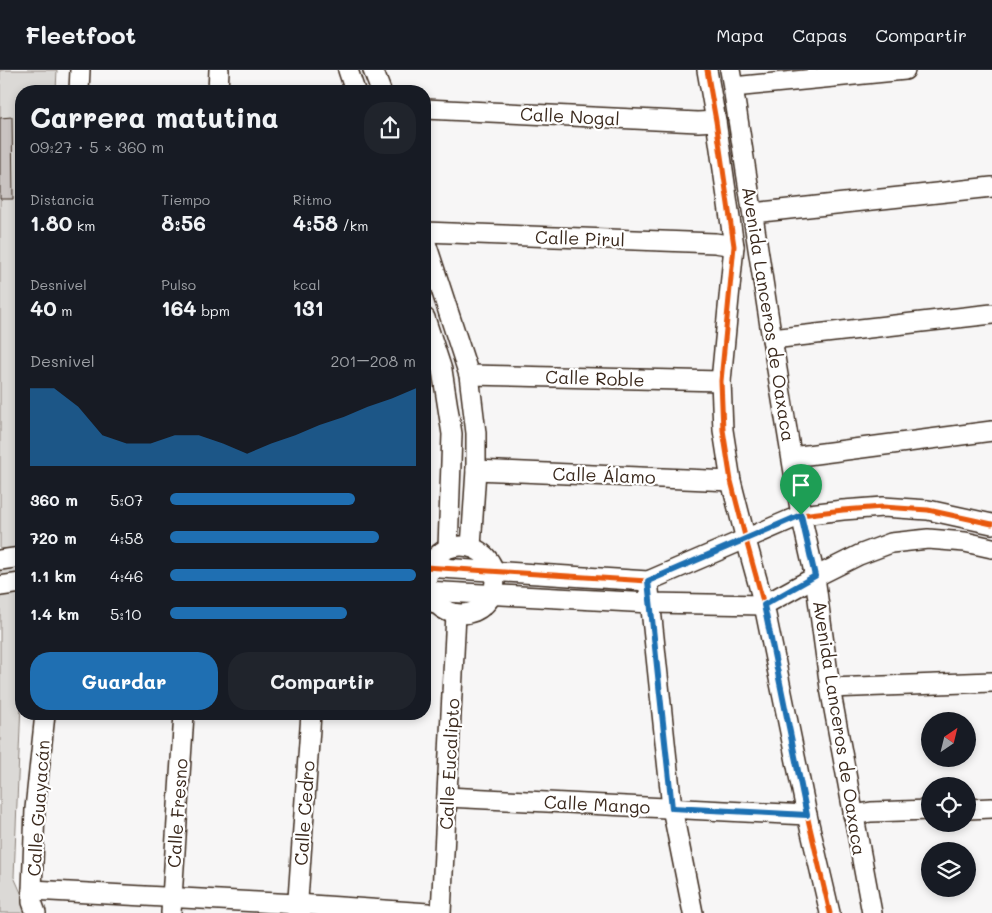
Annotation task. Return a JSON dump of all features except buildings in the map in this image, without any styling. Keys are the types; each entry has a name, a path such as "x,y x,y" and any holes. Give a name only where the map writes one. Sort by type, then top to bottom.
{"street":[{"path":"79,85 80,70"},
{"path":"218,85 219,70"},
{"path":"348,70 352,85"},
{"path":"373,70 379,85"},
{"name":"Avenida Lanceros de Oaxaca","path":"707,70 734,246 721,381 723,430 731,481 764,605 807,815 830,913"},
{"path":"732,78 905,70"},
{"name":"Avenida Lanceros de Oaxaca","path":"732,78 801,515 815,576 830,688 872,913"},
{"name":"Calle Nogal","path":"431,109 698,122 716,121"},
{"path":"753,213 992,187"},
{"name":"Calle Pirul","path":"431,232 715,243 734,246"},
{"path":"431,258 470,374 476,432 476,470 471,547"},
{"path":"772,339 992,314"},
{"path":"431,336 442,370 452,434 448,548"},
{"name":"Calle Roble","path":"470,374 721,381"},
{"path":"792,457 992,431"},
{"path":"452,434 476,432"},
{"name":"Calle Álamo","path":"476,470 731,481"},
{"path":"431,567 648,581 801,515 884,507 928,510 992,524"},
{"path":"431,591 650,603 764,605 815,576 859,555 891,543 928,539 965,542 992,548"},
{"path":"431,563 448,548 471,547 486,556 491,563 496,579 493,594 488,602 474,612 465,614 449,612 437,604 431,597"},
{"path":"0,560 15,558"},
{"path":"648,581 672,808 693,913"},
{"path":"0,586 15,584"},
{"name":"Calle Eucalipto","path":"441,913 456,614"},
{"path":"830,688 992,682"},
{"name":"Calle Guayacán","path":"33,902 36,809 44,720"},
{"name":"Calle Fresno","path":"171,905 184,720"},
{"name":"Calle Cedro","path":"297,909 311,720"},
{"name":"Calle Mango","path":"447,796 807,815"},
{"path":"976,808 992,808"},
{"path":"853,815 871,812 921,810"},
{"path":"33,902 428,913"}],"shaded area":[{"path":"0,70 57,70 56,85 15,85 15,720 20,720 14,877 30,913 0,913"}],"cycle path":[{"path":"707,70 734,246 721,381 723,430 731,481 764,605 807,815 830,913"},
{"path":"431,567 648,581 801,515 883,507 928,510 992,524"}],"route":[{"path":"801,515 815,576 764,605 807,815 672,808 648,581 801,515"}]}
